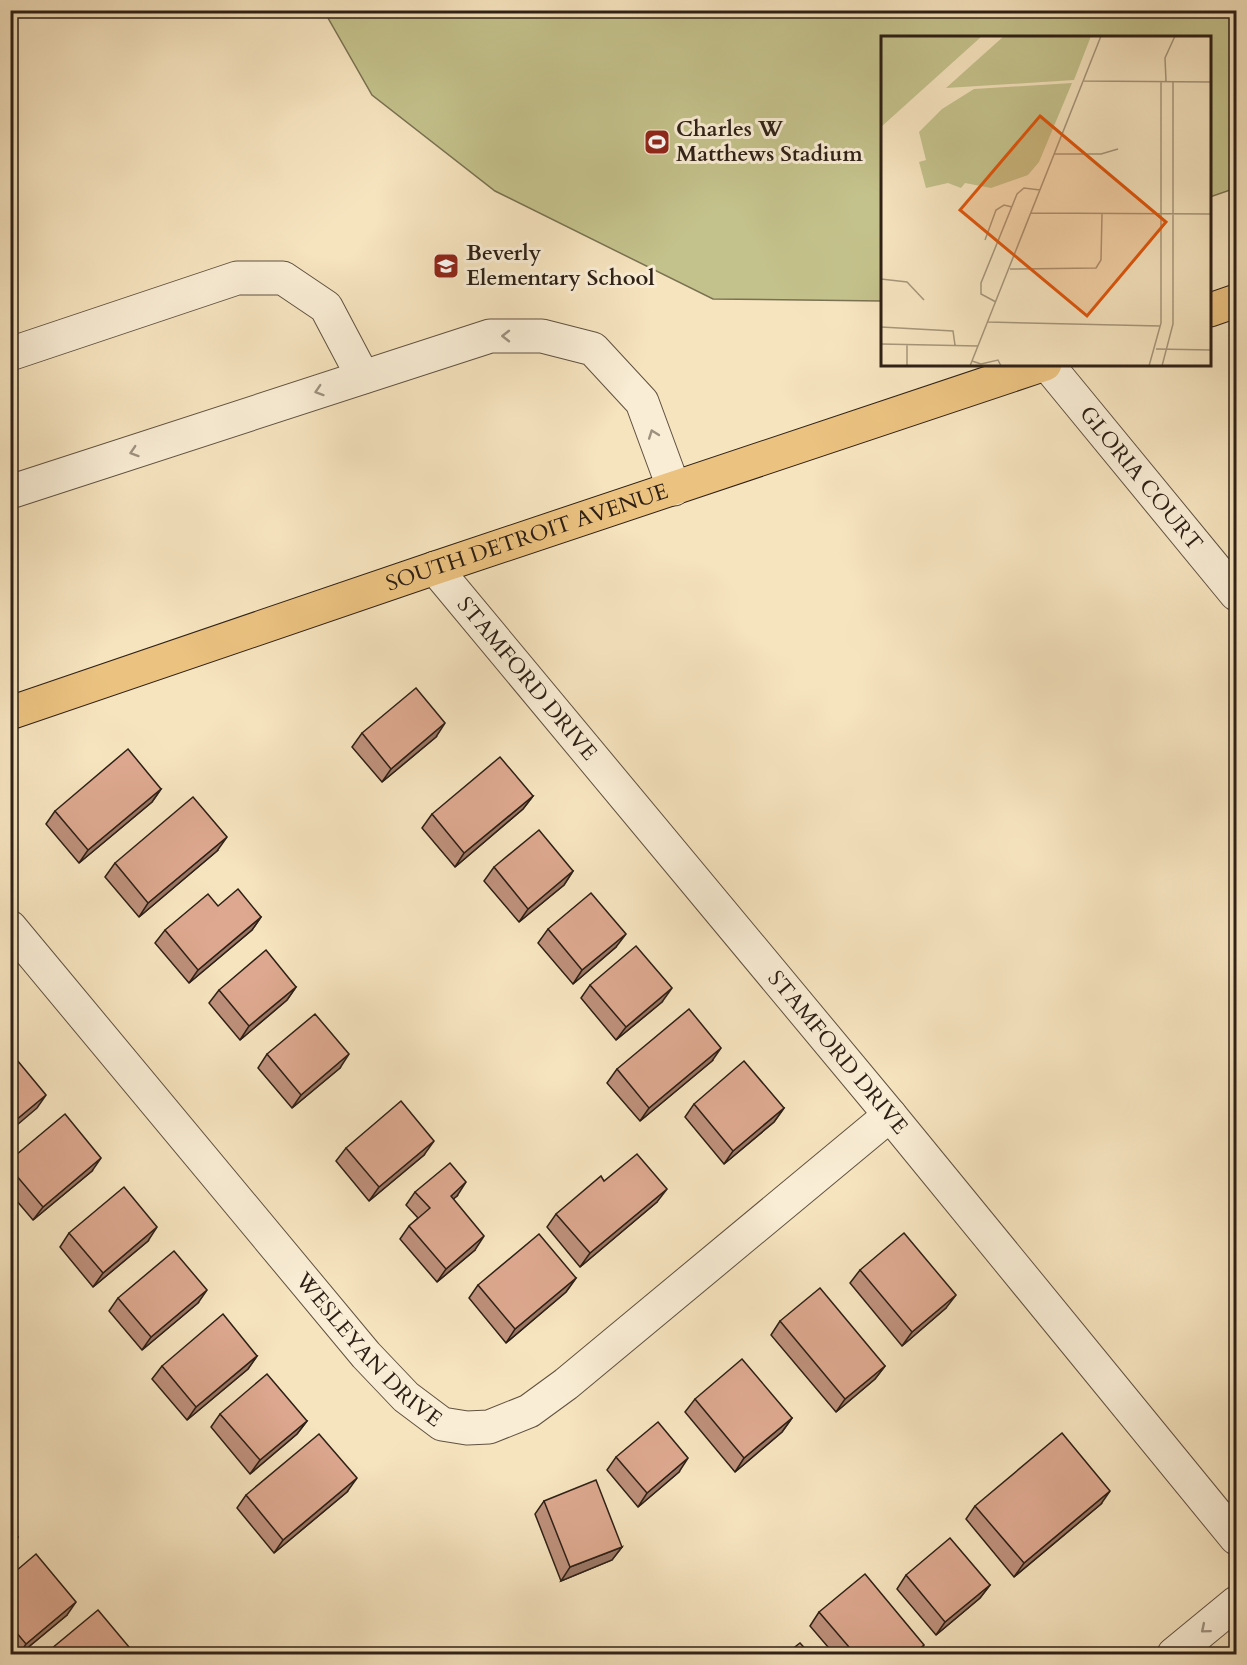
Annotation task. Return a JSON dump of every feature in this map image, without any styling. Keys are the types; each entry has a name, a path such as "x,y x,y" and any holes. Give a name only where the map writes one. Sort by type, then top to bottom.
{"main road":[{"path":"1211,309 1236,301"},
{"name":"SOUTH DETROIT AVENUE","path":"10,713 1040,366"}],"street":[{"path":"10,354 237,278 283,278 326,307 363,377"},
{"path":"10,492 490,336 542,336 593,349 642,402 674,489"},
{"name":"GLORIA COURT","path":"1048,366 1236,594"},
{"name":"STAMFORD DRIVE","path":"435,568 890,1115 1236,1538"},
{"name":"WESLEYAN DRIVE","path":"10,927 366,1355 406,1397 442,1424 467,1428 489,1427 529,1411 575,1376 890,1115"},
{"path":"1174,1654 1236,1603"}],"shaded area":[{"name":"Charles W Matthews Stadium","path":"324,11 1236,11 1236,188 1211,197 1211,36 881,36 881,301 713,299 495,191 372,95"}],"building":[{"path":"416,688 445,723 391,769 362,733"},
{"path":"128,749 161,789 88,850 55,811"},
{"path":"500,757 533,796 464,853 432,814"},
{"path":"193,797 227,837 148,903 115,863"},
{"path":"539,830 573,871 528,909 494,867"},
{"path":"238,889 261,917 198,970 165,930 208,894 218,906"},
{"path":"591,893 626,934 582,970 548,929"},
{"path":"636,946 672,988 626,1027 590,985"},
{"path":"266,950 296,987 249,1026 219,990"},
{"path":"689,1009 721,1048 649,1108 617,1069"},
{"path":"315,1014 349,1054 301,1095 267,1054"},
{"path":"12,1054 46,1095 10,1125 10,1056"},
{"path":"744,1061 784,1108 733,1151 694,1104"},
{"path":"401,1101 434,1141 379,1187 346,1148"},
{"path":"65,1114 101,1158 43,1207 10,1168 10,1160"},
{"path":"637,1154 667,1189 590,1253 556,1214 601,1176 604,1181"},
{"path":"450,1163 466,1182 451,1196 484,1236 446,1269 409,1226 430,1208 415,1192"},
{"path":"124,1187 157,1227 103,1273 69,1233"},
{"path":"904,1233 956,1295 912,1332 860,1270"},
{"path":"539,1234 576,1278 515,1329 478,1285"},
{"path":"174,1251 207,1290 151,1337 118,1298"},
{"path":"820,1288 885,1366 845,1399 780,1321"},
{"path":"223,1314 257,1356 196,1407 162,1366"},
{"path":"742,1359 792,1418 744,1458 695,1399"},
{"path":"267,1374 307,1421 260,1460 220,1414"},
{"path":"658,1422 688,1458 647,1493 616,1457"},
{"path":"1062,1433 1110,1491 1024,1563 975,1506"},
{"path":"319,1434 357,1478 283,1540 246,1495"},
{"path":"596,1480 622,1547 570,1567 544,1501"},
{"path":"10,1528 18,1537 10,1543"},
{"path":"950,1538 990,1585 945,1622 906,1575"},
{"path":"36,1554 76,1602 26,1644 10,1625 10,1576"},
{"path":"865,1574 924,1645 913,1654 855,1654 819,1612"},
{"path":"98,1610 133,1654 45,1654"},
{"path":"800,1643 810,1654 786,1654"}],"place":[{"name":"Charles W Matthews Stadium","path":"657,142"},
{"name":"Beverly Elementary School","path":"446,266"}]}
